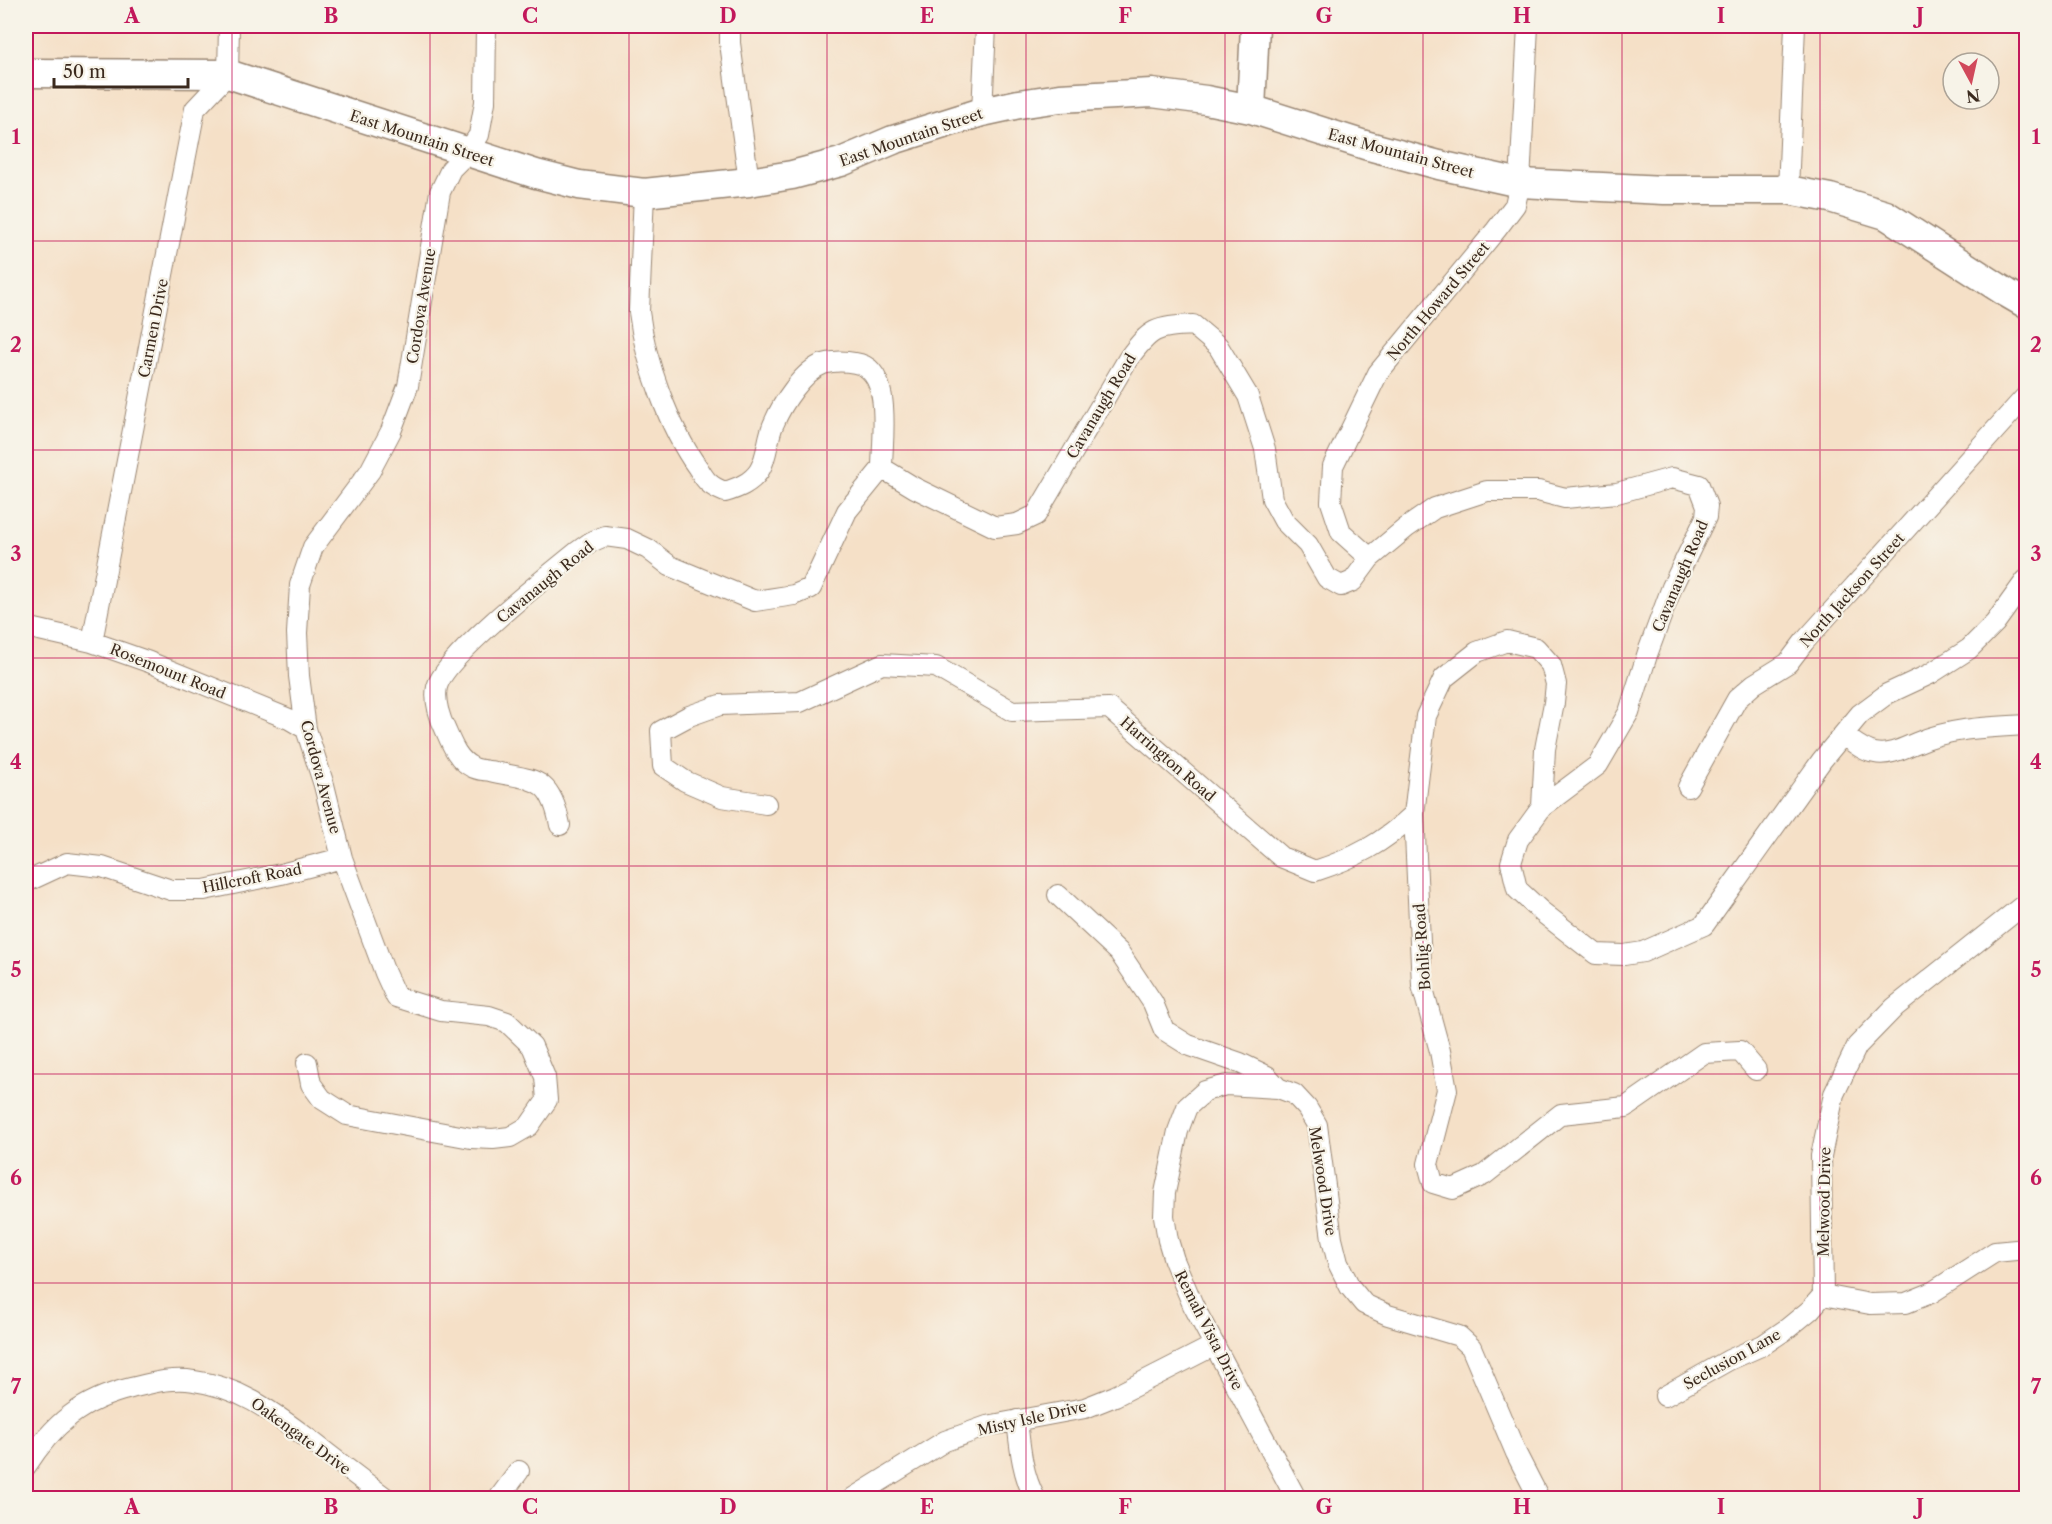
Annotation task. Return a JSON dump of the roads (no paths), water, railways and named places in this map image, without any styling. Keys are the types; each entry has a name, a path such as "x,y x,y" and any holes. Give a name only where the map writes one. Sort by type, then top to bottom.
{"street":[{"path":"228,74 229,26"},
{"name":"Cordova Avenue","path":"307,1063 311,1084 322,1099 347,1115 471,1138 510,1137 529,1126 548,1100 545,1077 532,1046 507,1022 489,1016 441,1011 396,997 342,858 324,785 306,729 298,676 297,633 300,585 313,547 369,471 390,431 408,386 440,192 451,170 467,153 479,135 485,102 486,26"},
{"path":"730,26 749,182"},
{"path":"982,112 986,26"},
{"path":"1251,109 1255,26"},
{"name":"North Howard Street","path":"1370,558 1341,532 1331,502 1333,466 1378,373 1515,205 1520,183 1528,26"},
{"path":"1788,190 1795,26"},
{"name":"East Mountain Street","path":"26,73 228,74 536,174 579,184 644,193 792,175 841,162 893,140 982,112 1019,104 1060,98 1152,93 1251,109 1365,146 1520,183 1665,190 1788,190 1830,198 1887,215 2026,304"},
{"name":"Carmen Drive","path":"92,642 195,109 228,74"},
{"path":"644,193 639,312 643,340 669,415 691,459 709,483 725,492 745,485 759,470 774,422 788,397 802,379 821,364 842,361 859,363 873,371 879,386 885,405 882,468"},
{"name":"Cavanaugh Road","path":"560,825 550,794 539,782 524,776 472,768 454,752 438,705 437,686 449,667 468,645 577,552 605,536 627,539 648,549 670,566 755,601 794,596 811,588 847,511 882,468 915,488 996,527 1017,524 1036,515 1128,359 1144,337 1164,326 1193,325 1218,346 1248,396 1265,449 1272,499 1284,521 1308,545 1327,578 1341,586 1353,581 1370,558 1406,528 1435,508 1487,491 1538,491 1565,498 1617,493 1672,478 1699,485 1707,506 1706,517 1672,587 1629,712 1598,765 1542,807 1518,840 1511,862 1517,889 1542,912 1596,954 1624,955 1643,952 1704,925 1822,760 1860,714 1887,694 1930,674 1969,649 1995,624 2026,580"},
{"name":"North Jackson Street","path":"1688,787 1737,699 1754,684 1788,663 1804,642 2026,396"},
{"name":"Rosemount Road","path":"26,627 92,642 149,662 289,719 306,729"},
{"name":"Bohlig Road","path":"1542,807 1545,749 1556,684 1551,665 1536,648 1507,641 1478,652 1444,678 1426,716 1414,814 1422,985 1440,1051 1447,1090 1428,1164 1433,1183 1453,1190 1484,1174 1561,1114 1626,1107 1704,1053 1740,1051 1756,1070"},
{"name":"Harrington Road","path":"765,804 722,797 685,781 663,766 662,731 689,716 720,705 800,702 882,664 936,667 1012,711 1109,708 1281,857 1315,871 1346,861 1392,834 1414,814"},
{"path":"1843,735 1863,749 1877,754 1899,750 1918,741 1972,728 2026,724"},
{"name":"Hillcroft Road","path":"26,882 67,863 102,867 171,890 204,890 281,874 342,858"},
{"name":"Melwood Drive","path":"1058,895 1119,952 1153,1003 1164,1030 1188,1045 1240,1063 1267,1076 1278,1088 1294,1094 1307,1108 1317,1125 1332,1239 1338,1263 1350,1287 1364,1304 1388,1315 1459,1336 1472,1347 1516,1453 1539,1498"},
{"name":"Melwood Drive","path":"1822,1295 1821,1156 1834,1094 1857,1046 1894,1007 2026,903"},
{"name":"Remah Vista Drive","path":"1278,1088 1226,1085 1205,1091 1187,1107 1178,1131 1165,1193 1164,1216 1174,1260 1193,1305 1296,1498"},
{"path":"1822,1295 1870,1304 1906,1303 1931,1293 1995,1252 2026,1249"},
{"name":"Seclusion Lane","path":"1665,1396 1729,1360 1763,1345 1810,1310 1822,1295"},
{"name":"Misty Isle Drive","path":"853,1498 945,1442 987,1426 1085,1408 1115,1396 1215,1345"},
{"name":"Oakengate Drive","path":"26,1467 42,1442 74,1410 112,1392 161,1381 192,1380 235,1391 269,1409 386,1498"},
{"path":"1017,1420 1021,1458 1029,1488 1035,1498"},
{"path":"499,1498 519,1471"}]}
